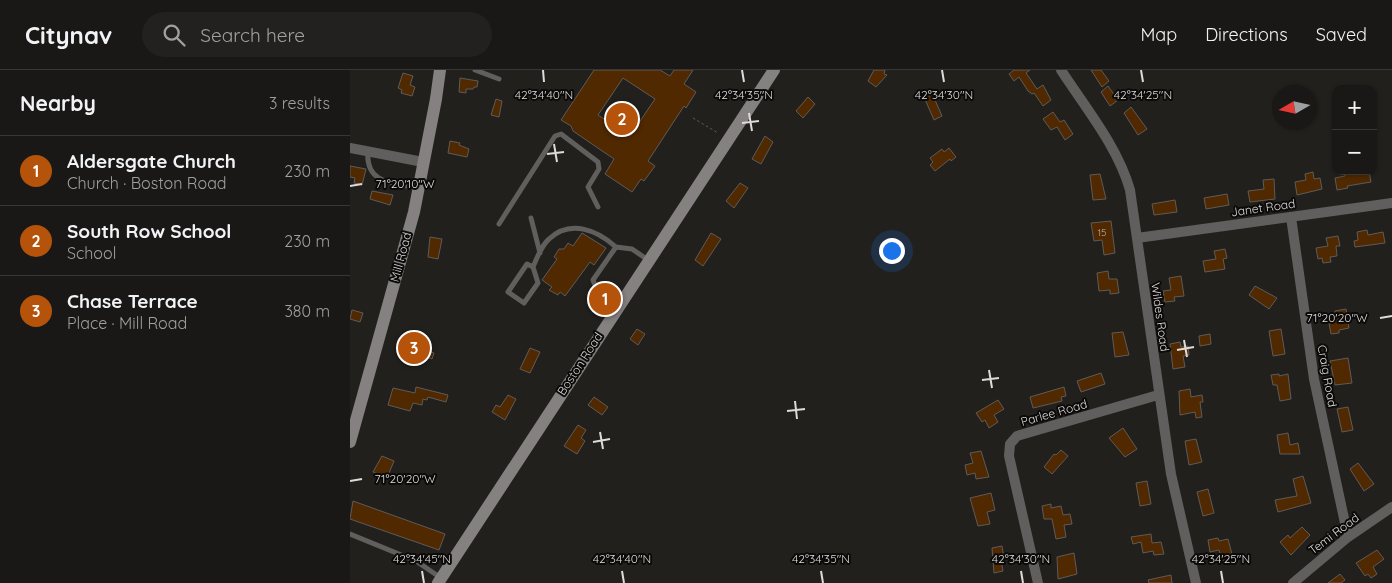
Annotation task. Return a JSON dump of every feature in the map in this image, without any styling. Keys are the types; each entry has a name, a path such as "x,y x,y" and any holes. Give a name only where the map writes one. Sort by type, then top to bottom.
{"main road":[{"name":"Mill Road","path":"350,442 414,212 440,70"},
{"name":"Boston Road","path":"439,580 774,70"}],"street":[{"name":"Wildes Road","path":"1062,70 1125,175 1137,238 1158,395 1171,474 1196,583"},
{"path":"350,148 423,162"},
{"name":"Janet Road","path":"1137,238 1392,203"},
{"name":"Craig Road","path":"1291,217 1314,379 1348,537"},
{"name":"Parlee Road","path":"1038,583 1009,456 1010,444 1017,436 1158,395"},
{"name":"Temi Road","path":"1293,583 1348,537 1392,507"}],"lane":[{"path":"475,70 500,79"},
{"path":"499,224 555,136 561,134 598,162 599,169 588,187 598,207"},
{"path":"368,151 369,167 372,173 381,180 418,188"},
{"path":"531,218 540,253"},
{"path":"533,267 527,264 508,292 524,303 538,282 533,267 547,240 558,232 578,228 591,230 616,247 632,249 648,260"},
{"path":"616,247 593,280 600,298 616,309"},
{"path":"350,534 416,561 439,580"}],"path":[{"path":"693,118 728,139"}],"building":[{"path":"594,70 660,70 670,76 674,70 693,70 684,84 696,92 686,108 684,106 648,161 655,166 644,181 641,179 632,192 605,174 614,159 573,131 571,126 561,120","holes":["623,78 655,99 630,136 598,115"]},
{"path":"874,70 885,70 884,74 887,75 876,87 868,81"},
{"path":"1014,70 1030,70 1026,73 1037,89 1043,85 1051,100 1043,106 1034,93 1032,94 1028,91 1019,77 1014,81 1009,74"},
{"path":"1091,70 1101,70 1109,81 1102,87"},
{"path":"403,73 413,76 410,85 415,87 412,96 401,93 402,90 398,88"},
{"path":"460,78 478,81 477,87 466,89 466,93 459,92"},
{"path":"1108,86 1118,100 1110,106 1101,92"},
{"path":"932,93 942,116 934,120 924,97"},
{"path":"808,97 815,104 803,118 796,111"},
{"path":"496,99 502,101 499,117 491,115"},
{"path":"1131,107 1147,129 1138,135 1124,113"},
{"path":"1053,112 1060,122 1064,120 1073,134 1065,140 1057,127 1051,130 1043,119"},
{"path":"765,136 773,142 761,164 752,159"},
{"path":"450,141 460,143 459,145 469,149 467,157 448,153"},
{"path":"949,148 956,157 951,161 950,159 935,171 930,165 933,162 930,158 942,149 944,152"},
{"path":"350,166 366,169 362,185 354,183 355,178 350,177"},
{"path":"1313,172 1314,179 1320,178 1322,189 1297,195 1295,182 1306,180 1305,174"},
{"path":"1100,174 1106,199 1093,200 1090,175"},
{"path":"1370,175 1371,182 1347,186 1348,188 1337,190 1335,178"},
{"path":"1274,179 1275,199 1250,202 1248,191 1264,189 1263,180"},
{"path":"740,183 748,188 734,208 726,201"},
{"path":"372,191 393,195 390,205 370,199"},
{"path":"1227,194 1229,205 1206,209 1204,198"},
{"path":"1175,200 1177,212 1154,215 1152,204"},
{"path":"1111,221 1115,253 1104,255 1102,240 1094,241 1091,223"},
{"path":"1367,230 1368,235 1383,232 1385,243 1355,247 1354,241 1358,240 1357,232"},
{"path":"582,233 606,248 594,265 590,262 565,296 560,292 558,295 549,290 552,287 542,280 557,259 554,257 559,249 564,249 568,243 573,246"},
{"path":"711,233 721,239 703,266 695,260"},
{"path":"1338,236 1340,246 1336,246 1337,256 1330,257 1331,262 1323,263 1322,258 1318,259 1316,248 1328,246 1326,238"},
{"path":"430,237 442,239 438,259 428,257"},
{"path":"1225,249 1227,258 1223,259 1225,269 1205,272 1203,261 1216,259 1214,251"},
{"path":"1108,271 1109,279 1117,279 1119,293 1110,294 1110,290 1099,291 1097,273"},
{"path":"1181,276 1184,296 1174,297 1175,301 1165,302 1163,291 1171,290 1169,278"},
{"path":"1255,286 1277,298 1269,309 1249,295"},
{"path":"1346,309 1349,328 1339,330 1339,333 1331,334 1329,323 1335,322 1335,311"},
{"path":"352,310 363,313 360,322 350,319"},
{"path":"637,329 645,334 638,345 630,339"},
{"path":"1281,329 1285,354 1273,356 1269,331"},
{"path":"1123,332 1129,355 1115,357 1112,333"},
{"path":"1210,334 1211,344 1200,346 1199,336"},
{"path":"410,336 422,340 419,348 434,353 432,359 418,354 416,360 404,357"},
{"path":"1180,342 1181,347 1188,346 1189,355 1183,356 1185,367 1173,369 1170,344"},
{"path":"530,348 540,352 530,373 520,369"},
{"path":"1348,358 1352,383 1335,385 1330,361"},
{"path":"1101,373 1105,384 1081,392 1077,381"},
{"path":"1279,374 1279,376 1288,374 1291,399 1280,401 1277,385 1273,385 1271,375"},
{"path":"416,387 448,395 446,402 428,397 427,400 423,399 422,405 413,403 410,411 388,405 393,388 415,393"},
{"path":"1064,387 1066,396 1061,397 1062,401 1033,408 1030,397"},
{"path":"1190,389 1191,397 1202,395 1203,402 1200,402 1202,417 1196,418 1195,412 1180,415 1179,391"},
{"path":"508,395 516,399 505,420 492,412 496,405 500,407"},
{"path":"594,397 608,407 602,415 588,405"},
{"path":"998,400 1004,409 994,415 998,422 989,428 985,420 982,422 976,413"},
{"path":"1348,407 1353,430 1342,432 1337,409"},
{"path":"578,425 586,430 581,438 585,441 577,454 564,446"},
{"path":"1123,428 1137,449 1125,457 1109,438"},
{"path":"1288,433 1290,445 1298,443 1300,454 1280,454 1277,435"},
{"path":"1196,439 1202,462 1189,465 1185,441"},
{"path":"1061,450 1068,456 1052,474 1044,467 1054,454 1056,455"},
{"path":"981,451 989,477 976,479 975,473 967,475 965,465 973,463 970,453"},
{"path":"382,456 394,461 387,478 373,472"},
{"path":"1358,463 1374,484 1364,491 1350,469"},
{"path":"1303,476 1311,503 1278,512 1275,500 1297,496 1293,479"},
{"path":"1147,481 1151,504 1140,506 1136,483"},
{"path":"1208,489 1214,513 1203,516 1197,492"},
{"path":"991,493 995,510 987,512 990,524 978,526 970,498"},
{"path":"353,501 445,534 439,550 350,519"},
{"path":"1051,504 1051,508 1061,506 1063,515 1070,514 1072,524 1064,525 1066,537 1056,539 1052,519 1044,519 1042,506"},
{"path":"1302,527 1310,535 1291,555 1280,542 1288,535 1290,538"},
{"path":"1151,534 1152,543 1161,542 1164,554 1154,555 1153,551 1143,553 1141,542 1133,544 1131,537"},
{"path":"1218,538 1219,541 1228,539 1233,558 1222,561 1219,550 1210,552 1208,540"},
{"path":"1002,546 1004,559 1001,560 1003,571 994,573 992,548"},
{"path":"1377,550 1384,559 1373,567 1377,574 1371,578 1368,574 1365,576 1356,563"},
{"path":"1074,553 1077,574 1058,579 1057,557"},
{"path":"1340,574 1345,580 1341,583 1328,583"},
{"path":"1171,575 1172,583 1149,583 1148,580"}],"place":[{"name":"South Row School","path":"622,119"},
{"name":"Aldersgate Church","path":"605,299"},
{"name":"Chase Terrace","path":"414,348"}]}
